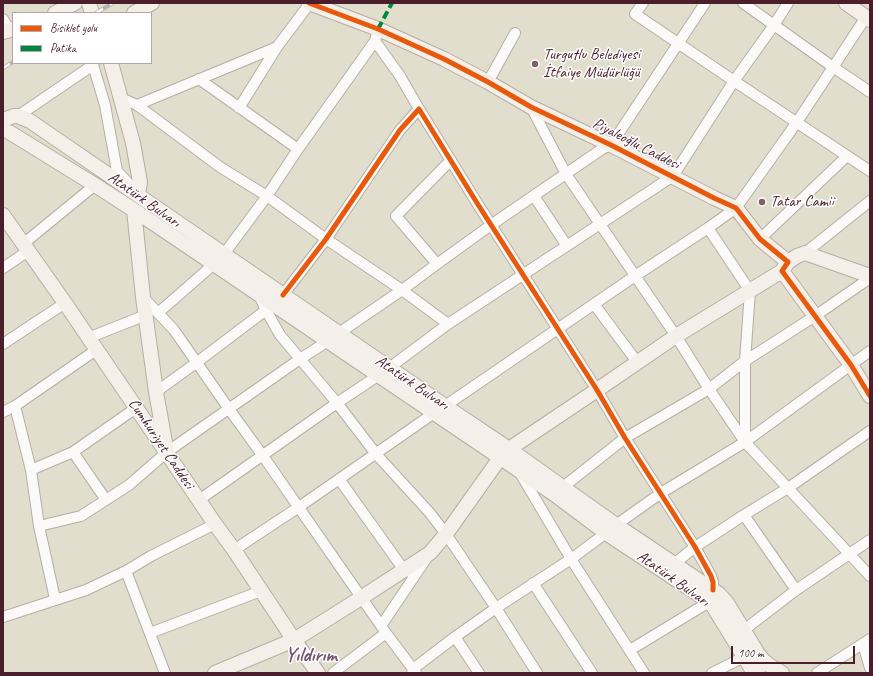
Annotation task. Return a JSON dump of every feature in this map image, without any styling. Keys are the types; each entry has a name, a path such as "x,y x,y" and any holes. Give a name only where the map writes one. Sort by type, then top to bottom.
{"main road":[{"path":"57,12 75,3"},
{"path":"136,12 152,3"},
{"name":"Piyaleoğlu Caddesi","path":"310,3 376,35 444,59 531,107 611,145 736,208 760,239 785,266 815,316 870,396"},
{"path":"846,3 868,18"},
{"path":"111,64 133,143 140,182 138,195"},
{"path":"5,130 18,116"},
{"name":"Atatürk Bulvarı","path":"18,116 30,121 138,195 274,303"},
{"name":"Atatürk Bulvarı","path":"5,130 134,210 219,259 258,293 333,337 504,453 611,529 711,596 724,598 758,654 762,670"},
{"path":"134,210 143,297 152,314 156,392 166,452"},
{"name":"Cumhuriyet Caddesi","path":"3,215 65,303 234,550 261,592 318,673"},
{"path":"220,672 294,640 361,598 410,572 430,553 446,534 504,453 676,336 750,291 797,256 804,253 870,277"},
{"name":"Atatürk Bulvarı","path":"504,453 518,469 559,491"},
{"name":"Atatürk Bulvarı","path":"711,596 713,606 751,668 754,671 762,670 782,673"}],"street":[{"path":"238,108 277,47 310,3"},
{"path":"642,3 635,14 870,171"},
{"path":"39,526 81,516 129,485 166,452 402,290 491,225 602,149 611,145 705,3"},
{"path":"743,3 870,92"},
{"path":"199,500 337,403 384,372 448,324 672,176 734,81 788,3"},
{"path":"234,550 299,507 634,276 736,208 868,18"},
{"path":"488,82 515,33"},
{"path":"88,338 152,314 219,259 266,196 376,35 450,160 522,275 597,390 695,547 711,576 713,582 711,596 630,650"},
{"path":"137,106 277,47"},
{"path":"18,116 93,64 105,105 117,171 138,195"},
{"path":"199,79 298,149"},
{"path":"121,98 137,106 220,167 266,196 326,239 402,290 448,324"},
{"path":"531,107 566,174 676,336 709,389 745,442 870,576"},
{"path":"156,392 274,303 326,239 400,130 419,109"},
{"path":"760,239 847,156"},
{"path":"437,264 396,216 450,160"},
{"path":"3,268 95,185"},
{"path":"534,196 567,246"},
{"path":"804,253 870,201"},
{"path":"708,228 750,291 745,361 745,442"},
{"path":"559,491 626,438 709,389 745,361 815,316 870,277"},
{"path":"3,344 65,303"},
{"path":"274,303 280,335 337,403 376,454 429,512 446,534 496,608 537,673"},
{"path":"594,304 637,362"},
{"path":"152,314 174,330 299,507 383,630 414,672 455,637 496,608 571,559 661,493 745,442 870,351"},
{"path":"3,412 15,406 96,350"},
{"path":"15,406 31,470 39,526 55,599"},
{"path":"31,470 73,452 136,408"},
{"path":"670,569 695,547 788,488 870,431"},
{"path":"73,452 106,500"},
{"path":"518,469 571,559 644,673"},
{"path":"333,673 383,630 410,572 339,479"},
{"path":"744,515 796,590"},
{"path":"3,617 86,590 126,571 151,556 215,524"},
{"path":"744,630 796,590 870,540"},
{"path":"126,571 165,673"},
{"path":"533,583 592,673"},
{"path":"150,633 261,592"},
{"path":"455,637 479,673"},
{"path":"817,673 866,642 870,668"},
{"path":"712,673 744,657"}],"railway":[{"path":"98,12 113,3"},
{"path":"3,68 12,63"}],"marked path":[{"path":"378,29 392,3"}],"cycle path":[{"path":"309,3 378,29 444,59 531,107 611,145 736,208 760,239 788,262 782,271 851,365 870,396"},
{"path":"283,295 326,239 400,130 419,109 695,547 711,576 713,590"}],"place":[{"name":"Turgutlu Belediyesi İtfaiye Müdürlüğü","path":"535,64"},
{"name":"Tatar Camii","path":"762,202"}],"district":[{"name":"Yıldırım","path":"311,656"}]}
